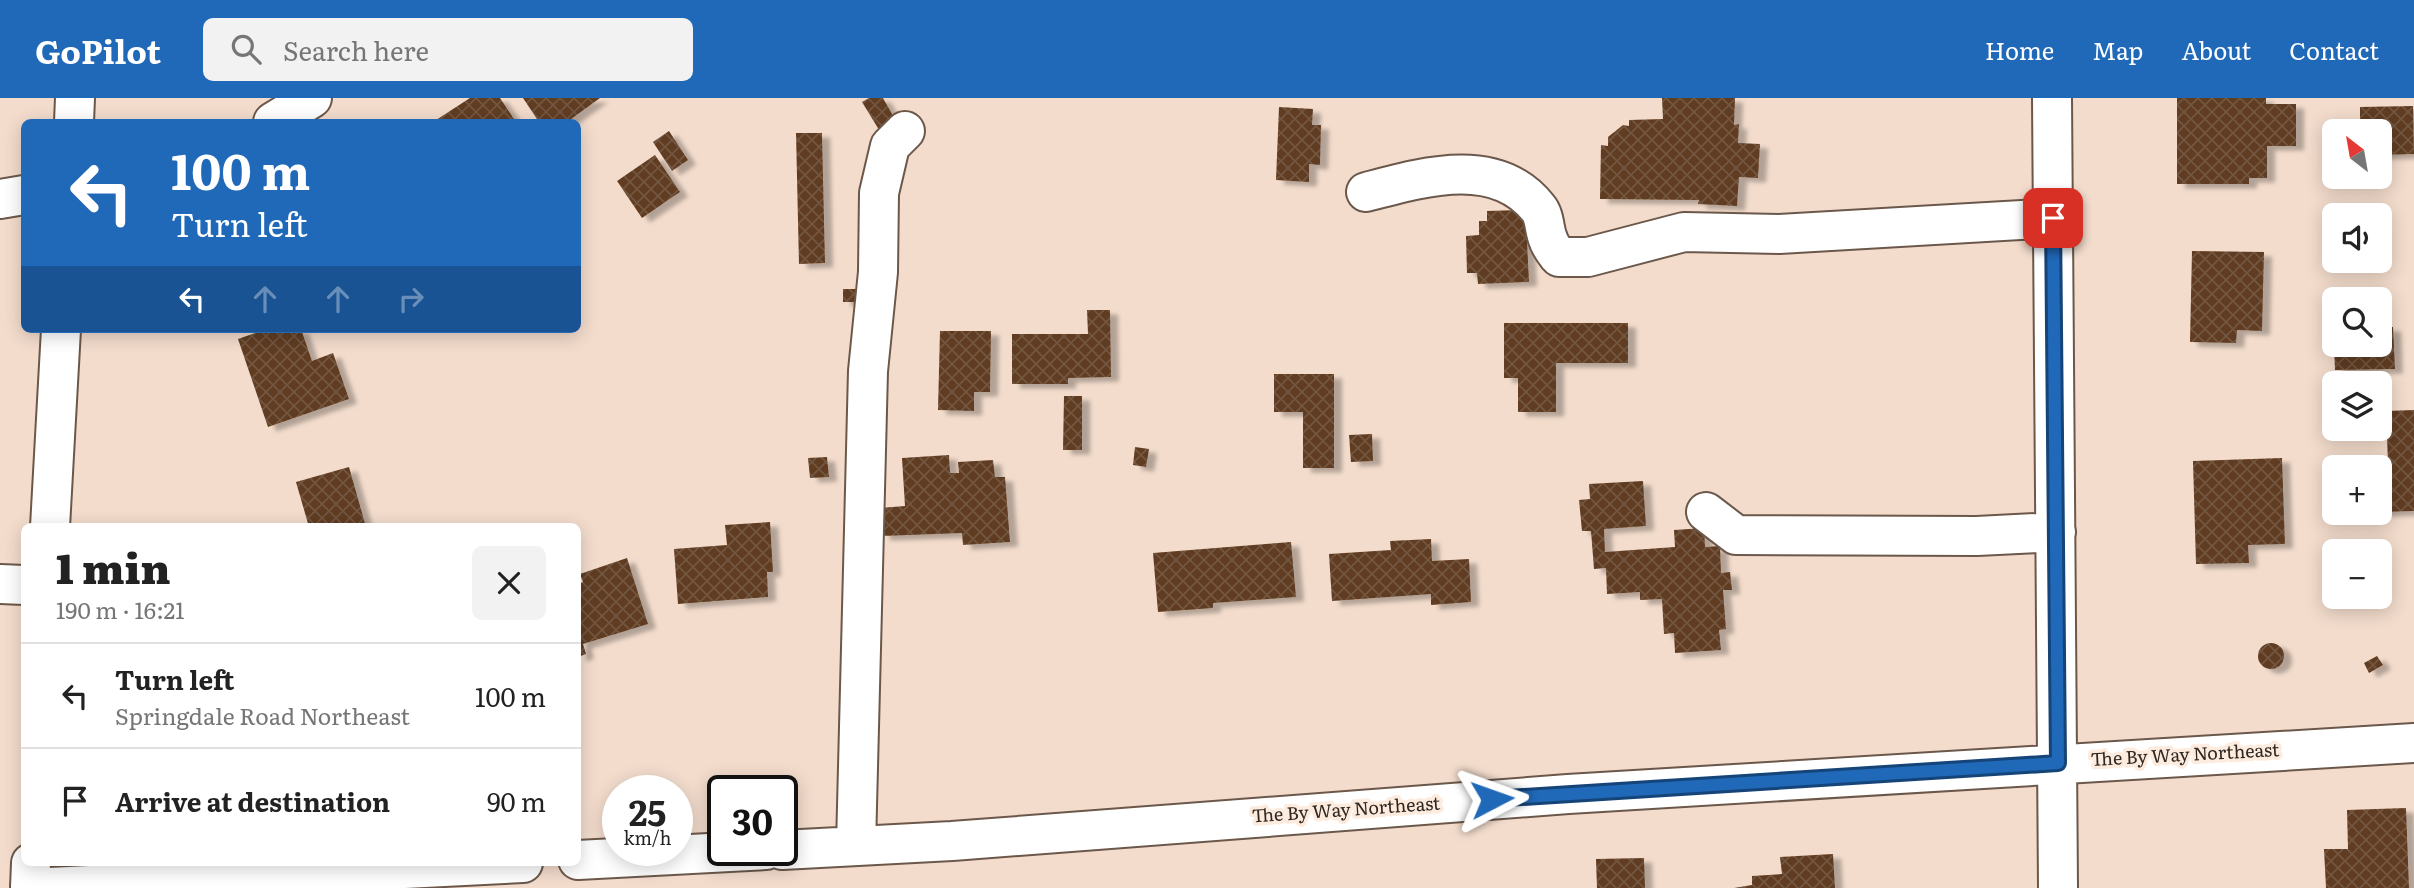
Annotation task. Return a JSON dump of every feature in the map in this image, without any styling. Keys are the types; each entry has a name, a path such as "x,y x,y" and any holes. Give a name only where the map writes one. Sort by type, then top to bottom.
{"street":[{"path":"74,119 75,98"},
{"path":"278,119 312,98"},
{"path":"2052,98 2058,888"},
{"path":"856,846 868,371 878,272 879,192 890,146 905,131"},
{"path":"1366,192 1428,176 1498,177 1519,190 1541,210 1548,242 1559,257 1588,257 1684,232 1779,234 2053,218"},
{"path":"0,199 21,196"},
{"path":"50,523 61,333"},
{"path":"1706,512 1736,535 1964,536 2056,531"},
{"path":"0,584 21,585"},
{"name":"The By Way Northeast","path":"798,849 1568,794 2414,743"},
{"path":"581,860 707,853"},
{"path":"30,888 31,866"},
{"path":"0,882 30,888 464,866"}],"building":[{"path":"470,98 500,98 514,119 438,119"},
{"path":"523,98 600,98 571,119 537,119"},
{"path":"869,98 883,98 897,123 881,133 862,102"},
{"path":"1662,98 1735,98 1734,125 1739,124 1738,143 1760,144 1758,178 1739,177 1737,206 1698,204 1699,200 1600,199 1601,145 1608,146 1608,137 1623,125 1629,126 1629,120 1663,119"},
{"path":"2177,98 2266,98 2266,104 2296,104 2296,146 2267,146 2267,178 2249,178 2249,184 2177,184"},
{"path":"2413,106 2414,154 2392,155 2392,119 2360,119 2360,107"},
{"path":"1279,107 1313,109 1312,125 1321,125 1320,165 1309,164 1309,182 1276,180"},
{"path":"669,131 688,160 672,171 653,142"},
{"path":"796,133 822,133 825,263 799,264"},
{"path":"655,155 680,192 642,218 617,181"},
{"path":"1520,210 1520,220 1526,220 1529,282 1478,284 1477,273 1467,273 1466,236 1479,235 1479,221 1487,221 1487,211"},
{"path":"2192,251 2264,252 2262,331 2237,330 2236,343 2190,342"},
{"path":"843,289 870,289 870,302 843,302"},
{"path":"1087,310 1110,310 1111,377 1068,378 1068,384 1012,384 1012,334 1088,334"},
{"path":"1504,323 1628,323 1628,363 1556,363 1556,412 1518,412 1518,378 1504,378"},
{"path":"2393,327 2395,369 2335,370 2334,357 2392,357"},
{"path":"940,331 991,331 990,392 974,392 974,411 938,410"},
{"path":"255,333 302,333 312,361 333,353 349,399 268,427 238,339"},
{"path":"1274,374 1334,374 1334,468 1303,468 1303,412 1274,412"},
{"path":"1064,396 1082,396 1082,450 1063,450"},
{"path":"2414,410 2414,511 2392,512 2392,455 2388,455 2387,441 2392,441 2392,411"},
{"path":"1372,434 1373,461 1351,462 1349,435"},
{"path":"1135,447 1149,449 1146,467 1133,465"},
{"path":"949,455 950,473 959,473 958,462 993,460 995,477 1005,477 1010,542 963,545 962,533 882,536 880,508 905,506 902,458"},
{"path":"827,457 829,477 810,478 808,458"},
{"path":"2282,458 2285,544 2248,545 2249,563 2196,564 2193,461"},
{"path":"349,467 365,523 308,523 296,482"},
{"path":"1643,481 1646,526 1604,529 1605,552 1675,547 1674,530 1704,528 1705,547 1720,546 1721,573 1730,572 1732,590 1723,590 1726,629 1719,630 1721,650 1675,653 1674,633 1664,634 1662,599 1640,600 1640,592 1607,594 1606,568 1594,569 1591,531 1582,531 1579,500 1590,499 1589,484"},
{"path":"770,522 773,572 767,572 768,597 678,604 674,549 727,545 725,525"},
{"path":"1431,539 1432,561 1469,559 1471,602 1431,605 1431,594 1332,601 1329,554 1391,550 1390,541"},
{"path":"1291,542 1296,597 1213,603 1213,608 1158,612 1153,553"},
{"path":"627,558 648,624 583,644 586,654 581,656 581,574"},
{"path":"2271,643 2280,647 2284,656 2280,665 2271,669 2262,665 2258,656 2262,647"},
{"path":"2377,656 2383,665 2369,673 2364,663"},
{"path":"2406,808 2409,888 2326,888 2324,849 2348,849 2347,810"},
{"path":"1833,854 1835,888 1734,888 1752,885 1752,876 1782,874 1780,857"},
{"path":"1644,858 1645,888 1597,888 1596,859"}],"route":[{"path":"1492,799 2058,763 2053,218"}]}
